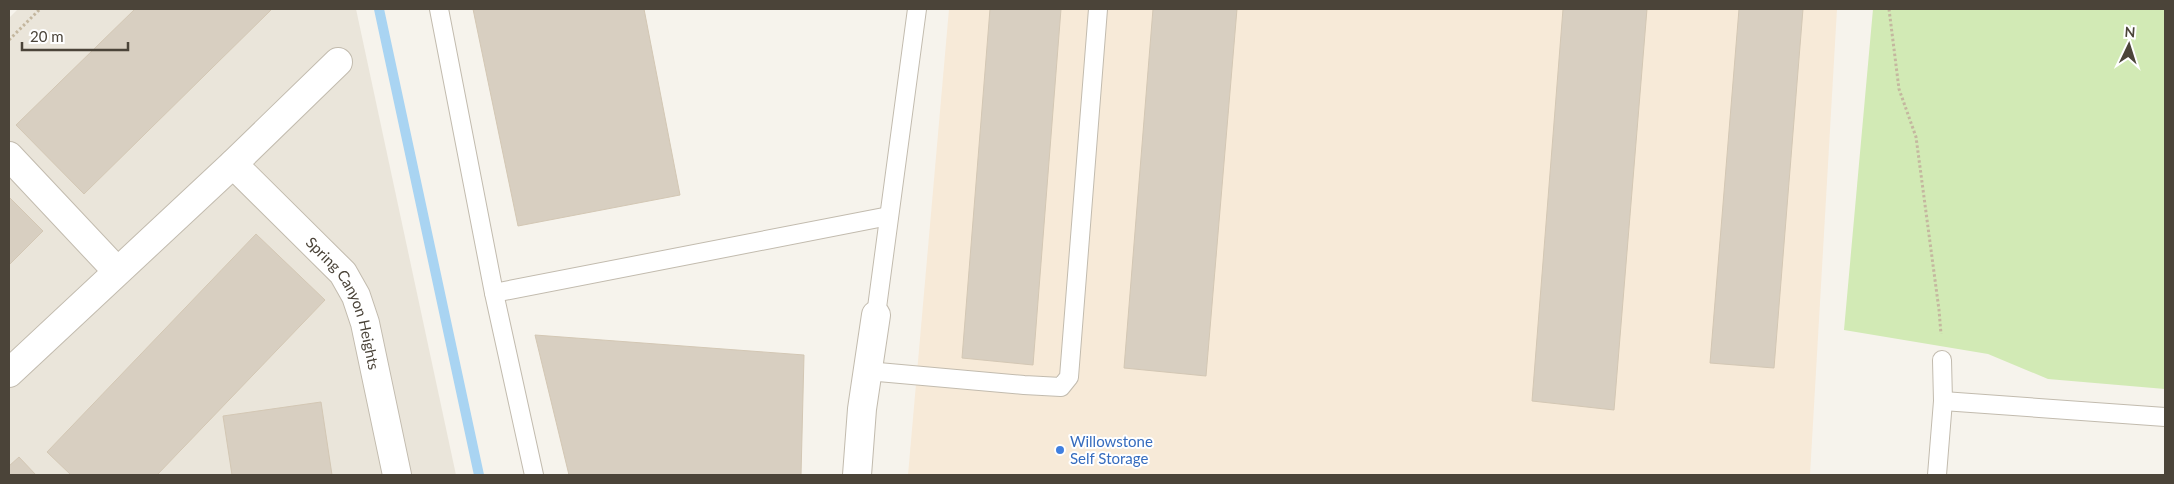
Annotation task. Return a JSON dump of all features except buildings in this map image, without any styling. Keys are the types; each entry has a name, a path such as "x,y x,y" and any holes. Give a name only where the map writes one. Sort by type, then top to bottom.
{"street":[{"path":"9,372 232,164 338,62"},
{"path":"9,156 117,271"},
{"name":"Spring Canyon Heights","path":"232,164 343,273 356,296 364,323 397,475"},
{"path":"857,475 862,409 876,315"}],"lane":[{"path":"439,9 494,293 534,475"},
{"path":"876,315 917,9"},
{"path":"868,371 1061,387 1069,377 1098,9"},
{"path":"494,293 889,216"},
{"path":"1937,475 1943,401 1942,360"},
{"path":"1943,401 2165,416"}],"path":[{"path":"9,40 40,9"},
{"path":"1889,9 1899,89 1916,137 1940,310 1942,360"}],"shaded area":[{"path":"18,9 356,9 456,475 9,475 9,18"},
{"path":"949,9 1837,9 1810,475 908,475"}],"green space":[{"path":"1873,9 2165,9 2165,389 2048,379 1988,354 1844,330"}],"waterway":[{"path":"379,9 479,475"}],"place":[{"name":"Willowstone Self Storage","path":"1060,450"}]}
